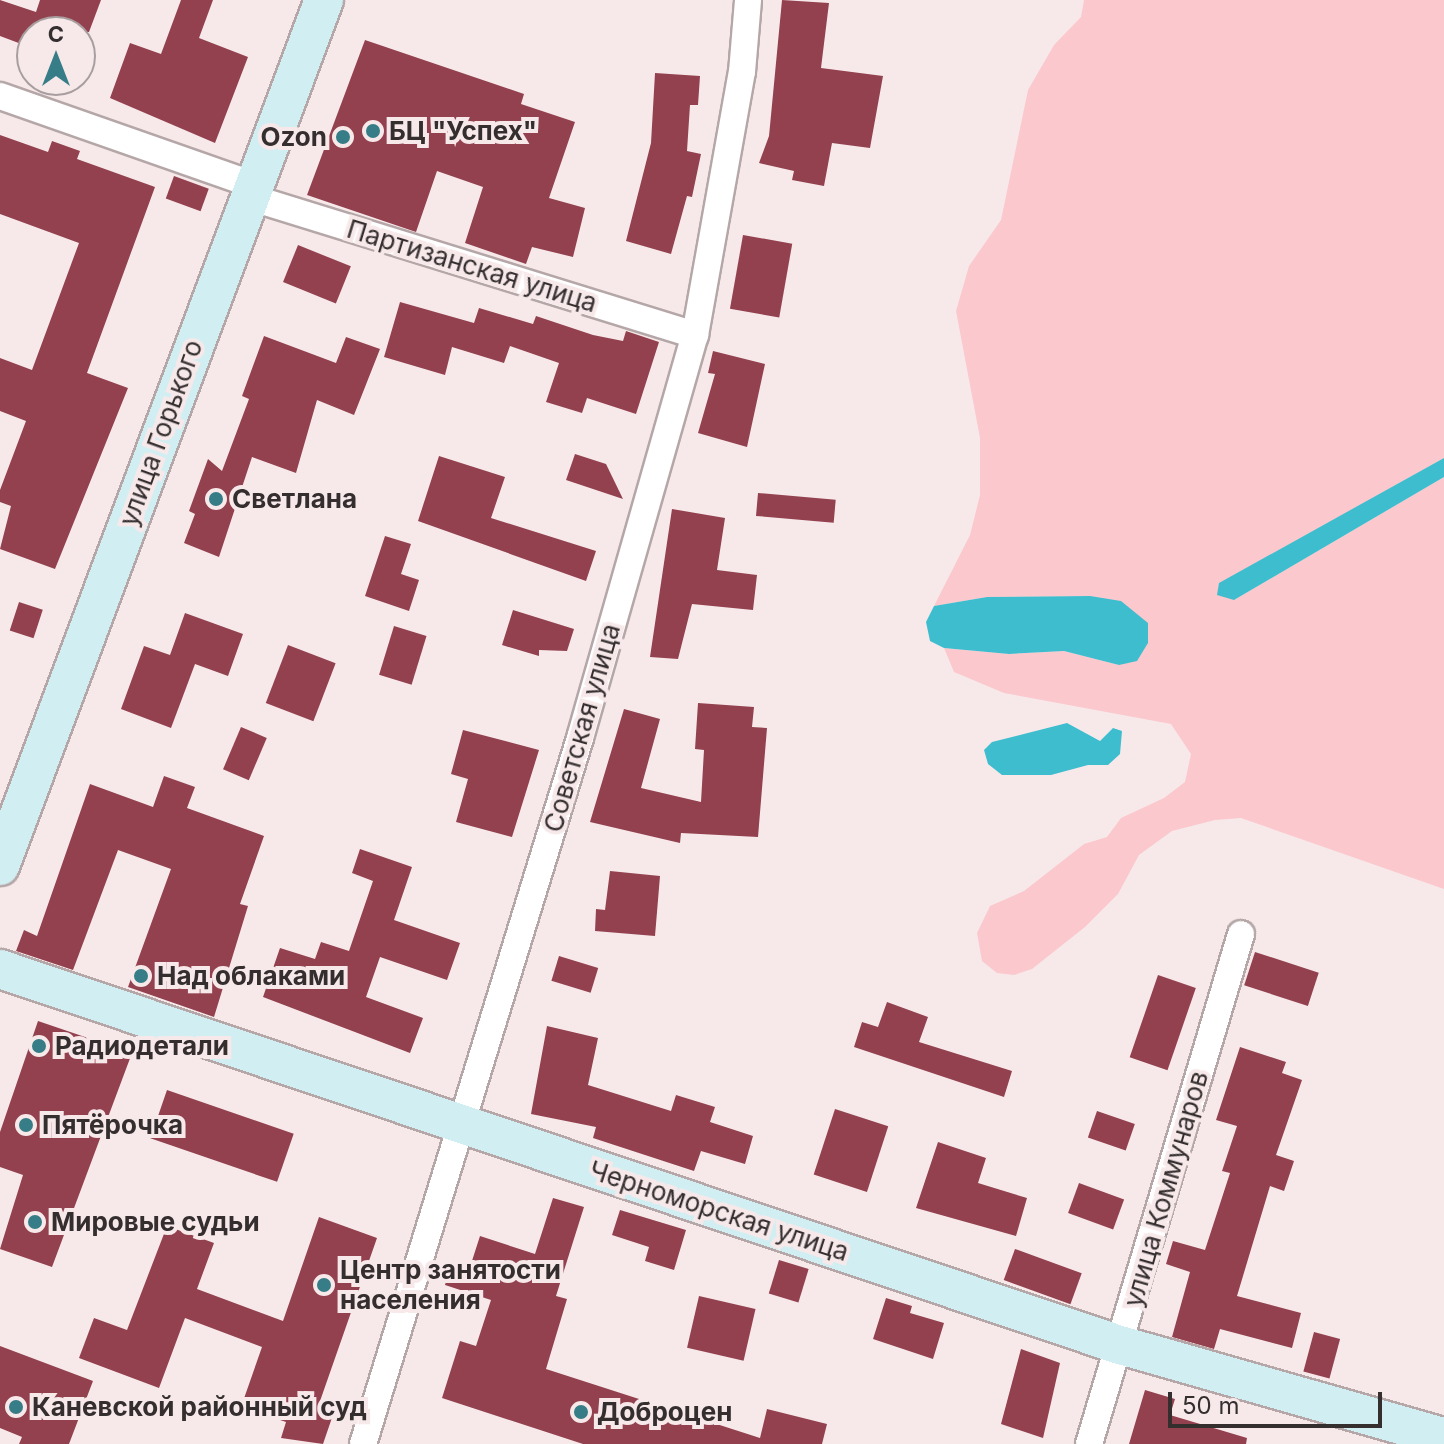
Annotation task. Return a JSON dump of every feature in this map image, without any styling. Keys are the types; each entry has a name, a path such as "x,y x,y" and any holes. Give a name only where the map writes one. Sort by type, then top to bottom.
{"street":[{"name":"улица Горького","path":"0,866 324,0"},
{"name":"Советская улица","path":"363,1444 463,1126 695,335 742,72 748,0"},
{"name":"Партизанская улица","path":"0,96 252,191 695,335"},
{"name":"улица Коммунаров","path":"1089,1444 1241,934"},
{"name":"Черноморская улица","path":"0,969 1120,1345 1444,1437"}],"shaded area":[{"path":"1084,0 1444,0 1444,458 1220,583 1234,600 1444,477 1444,889 1241,818 1215,820 1172,831 1139,855 1118,894 1085,927 1032,969 1014,975 997,973 982,961 977,933 990,906 1024,891 1084,844 1107,837 1121,818 1164,798 1185,782 1191,754 1171,724 1004,693 954,672 944,648 1009,654 1064,651 1119,665 1090,596 987,597 934,606 970,535 980,495 980,438 956,311 969,266 1001,220 1028,90 1054,45 1081,17"}],"water":[{"path":"1444,458 1444,477 1234,600 1217,595 1219,583"},
{"path":"1090,596 1121,601 1148,623 1148,643 1137,661 1119,665 1064,651 1009,654 944,648 930,641 926,622 934,606 987,597"},
{"path":"1067,723 1100,741 1113,728 1122,731 1120,754 1108,765 1088,765 1051,775 1002,775 988,764 984,750 992,742"}],"building":[{"path":"0,0 36,12 40,0 101,0 95,16 16,16 16,42 0,36"},
{"path":"181,0 213,0 199,38 248,57 215,143 110,98 130,43 161,54"},
{"path":"782,0 829,3 821,68 883,76 870,148 832,143 824,186 792,180 794,171 759,163 769,136"},
{"path":"365,40 524,94 521,104 575,122 549,198 585,208 573,257 532,247 526,264 465,243 483,187 437,171 416,232 307,195"},
{"path":"655,73 700,76 698,105 690,105 687,151 701,154 692,197 687,196 671,254 626,241 651,143"},
{"path":"0,135 48,152 52,141 80,151 77,159 155,187 87,373 128,388 55,569 0,549 11,506 0,502 0,490 26,421 0,411 0,358 32,370 79,243 0,214"},
{"path":"174,176 209,189 201,211 166,199"},
{"path":"743,235 792,244 779,318 730,309"},
{"path":"298,245 351,266 336,303 283,282"},
{"path":"400,302 474,323 479,308 533,324 536,316 593,335 623,341 626,331 659,342 636,414 587,398 582,413 546,402 559,363 510,346 504,363 452,347 445,375 384,357"},
{"path":"264,336 336,363 346,337 380,349 354,415 317,400 296,473 252,457 219,557 184,543 195,514 189,511 208,459 222,471 249,399 242,396"},
{"path":"713,351 765,364 747,447 698,433 715,374 708,373"},
{"path":"575,454 606,464 623,499 566,480"},
{"path":"439,456 505,477 491,518 596,551 586,581 418,521"},
{"path":"758,493 836,500 834,523 756,516"},
{"path":"672,509 725,518 717,570 757,575 753,610 692,604 678,659 650,657"},
{"path":"385,536 411,544 401,574 419,580 409,611 365,596"},
{"path":"19,602 43,610 34,638 10,631"},
{"path":"513,610 574,629 567,651 539,650 539,656 502,645"},
{"path":"185,613 243,634 228,676 195,664 171,728 121,709 144,646 170,655"},
{"path":"394,626 427,636 412,685 379,675"},
{"path":"288,645 336,663 313,721 266,703"},
{"path":"698,703 754,707 752,727 767,728 758,837 681,833 680,843 590,822 624,709 660,719 641,788 701,802 704,750 695,749"},
{"path":"241,727 267,738 249,780 223,769"},
{"path":"463,730 539,750 512,837 456,822 468,779 451,774"},
{"path":"164,776 195,787 187,808 264,836 240,904 248,906 214,1017 128,987 171,869 118,850 73,970 16,951 24,930 37,936 90,784 153,807"},
{"path":"360,849 412,867 394,920 460,943 447,980 380,957 366,997 423,1018 410,1053 263,997 280,948 315,959 321,942 349,951 373,881 352,873"},
{"path":"610,871 660,876 655,936 595,931 596,909 605,910"},
{"path":"1255,952 1319,973 1308,1006 1244,985"},
{"path":"559,956 598,968 591,993 551,981"},
{"path":"1158,975 1196,988 1167,1070 1130,1057"},
{"path":"887,1002 928,1017 919,1042 1012,1071 1004,1097 854,1047 862,1022 878,1027"},
{"path":"38,1021 132,1053 52,1267 0,1249 23,1175 0,1167 0,1132"},
{"path":"547,1026 598,1038 588,1085 671,1111 676,1095 715,1107 710,1122 753,1136 745,1164 701,1151 694,1171 593,1138 596,1127 531,1114"},
{"path":"1240,1047 1286,1062 1282,1073 1302,1080 1276,1155 1294,1161 1284,1191 1270,1186 1237,1296 1301,1313 1292,1348 1220,1329 1214,1349 1172,1337 1190,1272 1166,1264 1173,1241 1205,1250 1230,1173 1222,1171 1237,1126 1216,1120"},
{"path":"167,1090 294,1134 277,1182 150,1138"},
{"path":"835,1109 888,1126 867,1192 814,1175"},
{"path":"1097,1111 1135,1124 1126,1150 1088,1137"},
{"path":"938,1142 986,1158 978,1183 1027,1198 1016,1236 916,1208"},
{"path":"1079,1183 1124,1199 1113,1229 1068,1213"},
{"path":"553,1198 584,1207 556,1296 567,1299 546,1369 760,1438 767,1409 827,1424 822,1444 583,1444 442,1398 460,1341 476,1346 491,1300 445,1285 452,1261 470,1267 480,1236 535,1254"},
{"path":"620,1210 686,1230 674,1270 645,1261 649,1247 612,1235"},
{"path":"319,1217 377,1238 319,1404 335,1409 323,1444 281,1438 286,1422 241,1407 262,1347 185,1318 159,1388 79,1358 94,1318 127,1330 167,1226 214,1243 197,1289 283,1321"},
{"path":"1015,1249 1082,1273 1070,1304 1004,1280"},
{"path":"779,1260 809,1269 798,1303 769,1293"},
{"path":"699,1296 756,1309 744,1361 687,1348"},
{"path":"886,1298 912,1306 910,1313 944,1323 933,1359 873,1339"},
{"path":"1314,1332 1340,1339 1329,1379 1303,1372"},
{"path":"0,1346 93,1381 69,1444 19,1444 22,1437 0,1428"},
{"path":"1021,1349 1060,1363 1043,1438 1001,1424"},
{"path":"1145,1390 1175,1399 1170,1415 1247,1438 1246,1444 1129,1444"}],"place":[{"name":"БЦ \"Успех\"","path":"373,131"},
{"name":"Ozon","path":"343,137"},
{"name":"Светлана","path":"216,499"},
{"name":"Над облаками","path":"141,976"},
{"name":"Радиодетали","path":"39,1046"},
{"name":"Пятёрочка","path":"26,1125"},
{"name":"Мировые судьи","path":"35,1222"},
{"name":"Центр занятости населения","path":"324,1285"},
{"name":"Каневской районный суд","path":"16,1407"},
{"name":"Доброцен","path":"581,1412"}]}
